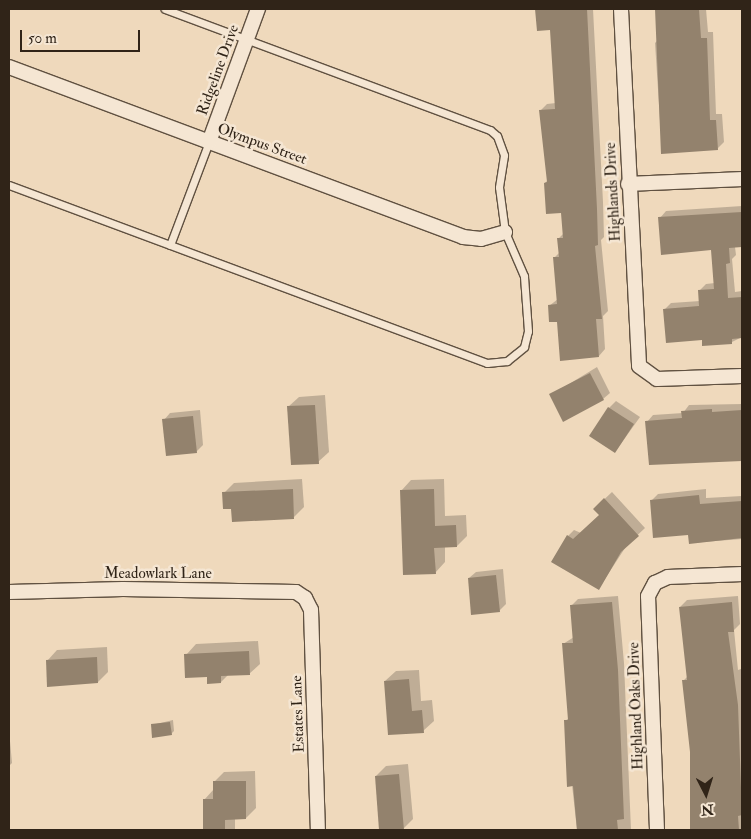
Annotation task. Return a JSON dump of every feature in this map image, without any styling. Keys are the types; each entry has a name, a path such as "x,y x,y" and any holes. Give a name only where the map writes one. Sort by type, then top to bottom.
{"street":[{"name":"Ridgeline Drive","path":"210,142 258,9"},
{"name":"Highlands Drive","path":"621,9 636,345 644,371 657,379 742,376"},
{"name":"Olympus Street","path":"9,67 463,237 481,238 505,232"},
{"path":"628,184 742,178"},
{"name":"Highland Oaks Drive","path":"657,830 648,596 655,583 681,576 742,574"},
{"name":"Meadowlark Lane","path":"9,592 123,589 296,592 305,598"},
{"name":"Estates Lane","path":"305,598 311,610 318,830"}],"lane":[{"path":"9,185 478,360 498,363 516,356 524,347 528,330 524,276 505,232 499,187 504,149 490,130 165,9"},
{"path":"170,245 210,142"}],"building":[{"path":"535,9 587,9 597,209 598,245 595,246 602,319 596,319 599,357 560,361 557,322 549,322 548,305 557,304 553,257 559,257 557,238 563,238 561,213 546,214 544,183 547,182 539,110 555,109 550,30 537,31"},
{"path":"655,9 699,9 701,38 707,38 710,120 716,120 718,150 661,154"},
{"path":"742,212 742,247 729,248 730,263 726,264 728,298 742,297 742,338 732,339 732,344 702,346 702,340 666,343 663,309 699,306 698,290 714,289 711,250 661,255 658,217"},
{"path":"590,373 604,400 563,422 549,394"},
{"path":"315,405 319,464 291,465 287,406"},
{"path":"608,407 634,424 615,453 589,436"},
{"path":"712,409 712,412 742,410 742,461 649,465 645,421 682,418 681,411"},
{"path":"193,416 197,453 166,456 162,419"},
{"path":"293,489 294,519 232,522 231,509 223,509 222,492"},
{"path":"434,489 435,526 456,525 457,547 434,548 436,574 403,575 400,490"},
{"path":"699,495 700,504 742,501 742,538 689,544 688,535 653,538 650,500"},
{"path":"604,498 639,536 621,552 599,590 551,562 567,535 573,539 599,515 593,509"},
{"path":"496,575 500,612 471,615 468,578"},
{"path":"612,602 618,670 624,819 617,820 618,830 577,830 573,786 567,787 564,720 568,720 562,643 573,643 570,605"},
{"path":"732,602 734,632 728,632 738,705 742,815 738,816 739,830 690,830 690,752 682,680 687,680 679,607"},
{"path":"249,651 250,675 221,676 221,683 207,684 207,677 185,678 184,654"},
{"path":"97,657 98,683 47,687 46,660"},
{"path":"409,679 412,711 422,710 424,733 388,735 384,681"},
{"path":"170,722 172,735 152,738 151,724"},
{"path":"399,774 404,830 379,830 375,776"},
{"path":"213,781 246,781 246,819 225,820 225,830 203,830 203,799 213,799"}]}
